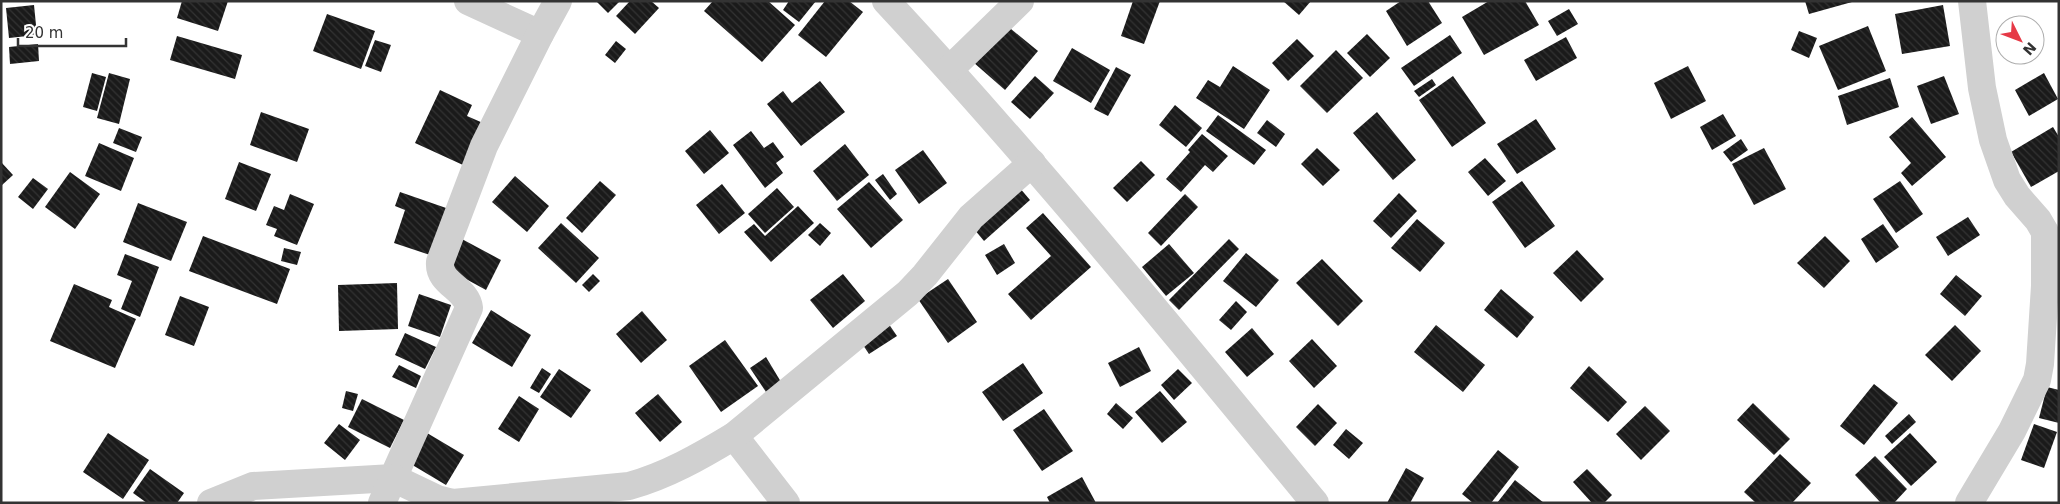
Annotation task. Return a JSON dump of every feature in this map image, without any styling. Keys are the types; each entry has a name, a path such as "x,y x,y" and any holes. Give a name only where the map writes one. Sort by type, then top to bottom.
{"street":[{"path":"468,1 540,34"},
{"path":"382,503 468,308 466,298 443,277 439,270 440,262 484,146 558,1"},
{"path":"886,1 1032,163 1315,503"},
{"path":"950,70 1020,1"},
{"path":"1969,503 2012,431 2037,380 2045,268 2045,232 2007,180 1993,140 1982,88 1972,1"},
{"path":"211,503 253,486 393,478 437,499 453,503 629,486 656,477 706,453 734,436 908,293 925,275 971,217 1032,163"},
{"path":"734,436 786,503"}],"building":[{"path":"182,1 228,1 218,31 177,18"},
{"path":"596,1 620,1 608,13"},
{"path":"630,1 651,1 659,8 635,34 616,16"},
{"path":"713,1 768,1 795,25 762,62 704,11"},
{"path":"789,1 816,1 799,22 783,10"},
{"path":"825,1 849,1 863,12 826,57 798,35"},
{"path":"1133,1 1160,1 1144,44 1121,36"},
{"path":"1283,1 1311,1 1299,15"},
{"path":"1401,1 1428,1 1442,23 1407,46 1386,11"},
{"path":"1489,1 1525,1 1539,25 1484,55 1462,17"},
{"path":"1805,1 1851,1 1852,2 1809,14"},
{"path":"34,5 37,35 9,38 6,8"},
{"path":"1943,5 1950,46 1902,54 1895,14"},
{"path":"1569,9 1578,24 1557,36 1548,21"},
{"path":"327,14 375,31 361,69 313,51"},
{"path":"1005,24 1038,51 1005,90 973,62"},
{"path":"1868,26 1886,71 1838,90 1819,46"},
{"path":"1799,31 1817,38 1809,58 1791,50"},
{"path":"1367,34 1390,58 1370,77 1347,53"},
{"path":"1450,35 1462,53 1414,86 1401,68"},
{"path":"177,36 242,55 235,79 170,60"},
{"path":"1566,37 1577,58 1536,81 1524,60"},
{"path":"1297,39 1314,56 1288,81 1272,63"},
{"path":"375,40 391,45 381,72 365,66"},
{"path":"616,41 626,49 615,63 605,55"},
{"path":"38,44 39,61 10,64 9,47"},
{"path":"1072,48 1110,70 1091,103 1053,81"},
{"path":"1336,50 1363,78 1327,113 1300,86"},
{"path":"1233,66 1270,90 1244,129 1196,98 1208,80 1220,87"},
{"path":"1688,66 1706,101 1671,119 1654,83"},
{"path":"1116,67 1131,75 1108,116 1094,109"},
{"path":"92,73 106,77 97,111 83,107"},
{"path":"109,73 130,79 119,124 97,118"},
{"path":"2044,73 2058,99 2029,116 2015,90"},
{"path":"1035,76 1054,93 1030,119 1011,102"},
{"path":"1453,76 1486,123 1452,147 1419,100"},
{"path":"1944,76 1959,114 1931,124 1917,86"},
{"path":"1890,78 1899,107 1847,125 1838,96"},
{"path":"1432,79 1436,85 1419,97 1414,91"},
{"path":"820,81 845,112 801,146 767,104 783,91 792,103"},
{"path":"440,90 472,105 467,116 483,123 463,165 415,143"},
{"path":"1175,105 1202,128 1186,147 1159,125"},
{"path":"261,112 309,129 297,162 250,145"},
{"path":"1377,112 1416,160 1393,180 1353,133"},
{"path":"1723,114 1736,136 1712,150 1700,127"},
{"path":"1218,115 1266,150 1254,165 1206,131"},
{"path":"1912,117 1946,157 1912,186 1901,173 1911,163 1889,137"},
{"path":"1536,119 1556,149 1517,174 1497,144"},
{"path":"1267,120 1285,134 1276,147 1257,133"},
{"path":"2053,127 2059,137 2059,171 2031,187 2011,152"},
{"path":"119,128 142,137 136,152 113,143"},
{"path":"710,130 729,153 704,174 685,151"},
{"path":"751,131 764,148 773,142 784,157 776,163 783,173 765,188 733,145"},
{"path":"1202,134 1228,156 1213,172 1205,165 1181,192 1166,179 1190,152 1188,150"},
{"path":"1741,139 1748,150 1731,162 1723,152"},
{"path":"99,143 134,158 121,191 85,176"},
{"path":"845,144 869,175 837,201 813,171"},
{"path":"1317,148 1340,170 1323,186 1301,164"},
{"path":"1764,148 1786,189 1754,205 1732,164"},
{"path":"923,150 947,183 919,204 895,170"},
{"path":"1485,158 1506,181 1488,196 1468,172"},
{"path":"1141,161 1155,175 1127,202 1113,188"},
{"path":"1,162 13,175 1,186"},
{"path":"239,162 271,174 256,211 225,199"},
{"path":"70,172 100,194 75,229 45,207"},
{"path":"883,174 897,194 890,200 875,180"},
{"path":"515,176 549,206 527,232 492,202"},
{"path":"33,178 48,189 33,209 18,197"},
{"path":"600,181 616,195 582,233 566,218"},
{"path":"1522,181 1555,226 1525,248 1492,202"},
{"path":"1900,181 1923,214 1896,233 1873,199"},
{"path":"869,182 903,220 871,248 837,209"},
{"path":"722,184 745,213 719,234 696,205"},
{"path":"1019,187 1030,200 984,241 974,229"},
{"path":"777,188 794,207 765,233 748,214"},
{"path":"400,192 449,209 433,256 394,243 405,210 395,206"},
{"path":"1399,193 1417,211 1391,238 1373,221"},
{"path":"290,194 314,204 297,245 274,236 277,229 266,225 274,206 284,210"},
{"path":"1185,194 1198,207 1161,246 1148,233"},
{"path":"138,203 187,222 171,261 123,242"},
{"path":"798,206 814,223 771,262 744,232 754,224 765,236"},
{"path":"1043,213 1091,267 1031,320 1008,294 1051,256 1026,228"},
{"path":"1968,217 1980,235 1948,256 1936,237"},
{"path":"1417,219 1445,243 1420,272 1391,248"},
{"path":"561,223 599,258 576,283 538,248"},
{"path":"820,223 831,233 820,246 808,235"},
{"path":"1883,224 1899,247 1876,263 1861,239"},
{"path":"203,236 290,269 277,304 189,271"},
{"path":"1825,236 1850,261 1824,288 1797,263"},
{"path":"460,238 501,260 486,290 444,267"},
{"path":"1229,239 1239,249 1179,310 1169,300"},
{"path":"1004,244 1015,263 997,275 985,255"},
{"path":"1169,244 1194,273 1166,296 1142,267"},
{"path":"284,248 301,252 297,265 281,261"},
{"path":"1577,250 1604,279 1581,302 1553,273"},
{"path":"1246,253 1279,280 1256,307 1223,281"},
{"path":"125,254 159,267 140,317 121,309 132,281 117,275"},
{"path":"1322,259 1363,301 1338,326 1296,283"},
{"path":"593,274 600,281 589,292 582,285"},
{"path":"843,274 865,301 833,328 810,300"},
{"path":"1956,275 1982,296 1965,316 1940,294"},
{"path":"948,279 977,322 948,343 918,299"},
{"path":"397,283 398,329 339,331 338,285"},
{"path":"74,284 112,300 109,307 136,319 115,368 50,341"},
{"path":"1501,289 1534,317 1517,338 1484,310"},
{"path":"419,294 451,305 440,337 408,326"},
{"path":"180,296 209,307 194,346 165,335"},
{"path":"1236,301 1247,312 1231,330 1219,320"},
{"path":"491,310 531,335 512,367 472,343"},
{"path":"642,311 667,340 641,363 616,334"},
{"path":"886,320 897,336 869,354 859,339"},
{"path":"1436,325 1485,365 1463,392 1414,352"},
{"path":"1955,325 1981,351 1952,381 1925,355"},
{"path":"1252,328 1274,354 1247,377 1225,352"},
{"path":"405,333 436,347 425,369 395,355"},
{"path":"1312,339 1337,366 1314,388 1289,361"},
{"path":"725,340 758,386 721,412 689,366"},
{"path":"1139,347 1151,371 1120,387 1108,363"},
{"path":"766,357 781,382 766,392 750,368"},
{"path":"1023,363 1043,393 1003,421 982,392"},
{"path":"399,365 421,376 416,388 392,377"},
{"path":"1589,366 1627,402 1608,422 1570,388"},
{"path":"542,368 551,374 539,393 530,388"},
{"path":"559,369 591,390 571,418 540,397"},
{"path":"1178,369 1192,383 1174,400 1161,385"},
{"path":"1874,384 1898,403 1864,445 1840,426"},
{"path":"2047,387 2059,390 2059,423 2039,418"},
{"path":"346,391 358,394 353,411 342,408"},
{"path":"1160,391 1187,422 1162,443 1135,412"},
{"path":"658,394 682,422 660,442 635,413"},
{"path":"519,396 539,409 519,442 498,429"},
{"path":"362,399 404,420 390,448 348,427"},
{"path":"1116,403 1133,418 1123,429 1107,414"},
{"path":"1753,403 1790,439 1774,455 1737,420"},
{"path":"1318,404 1337,423 1315,446 1296,427"},
{"path":"1645,406 1670,431 1641,460 1616,434"},
{"path":"1044,409 1073,451 1042,471 1013,430"},
{"path":"1909,414 1916,422 1892,444 1885,436"},
{"path":"339,424 360,440 345,460 324,443"},
{"path":"2034,424 2057,432 2044,468 2021,460"},
{"path":"1346,429 1363,443 1349,459 1333,445"},
{"path":"422,430 464,455 446,485 404,460"},
{"path":"108,433 149,460 123,499 83,472"},
{"path":"1910,433 1937,462 1911,486 1884,457"},
{"path":"1498,450 1519,467 1491,503 1473,503 1462,494"},
{"path":"1780,454 1811,483 1792,503 1756,503 1744,492"},
{"path":"1875,456 1907,489 1894,503 1881,503 1855,475"},
{"path":"1406,468 1424,478 1410,503 1387,503"},
{"path":"150,469 184,493 177,503 147,503 133,493"},
{"path":"1587,469 1612,495 1604,503 1592,503 1573,482"},
{"path":"1082,477 1096,503 1050,503 1047,497"},
{"path":"1515,480 1544,503 1497,503"}]}
